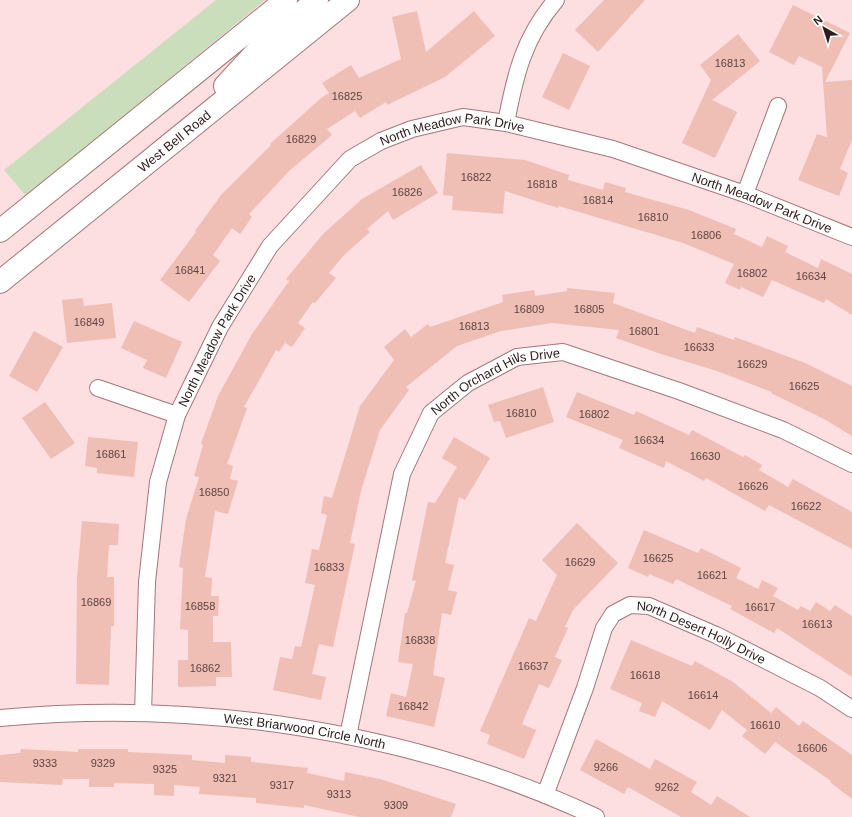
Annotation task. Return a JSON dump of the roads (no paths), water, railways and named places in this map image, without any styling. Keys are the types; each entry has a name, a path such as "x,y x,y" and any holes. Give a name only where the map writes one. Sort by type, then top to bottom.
{"main road":[{"path":"0,231 286,0"},
{"path":"202,118 227,83 243,66 281,30 317,0"},
{"name":"West Bell Road","path":"0,282 348,0"}],"street":[{"path":"506,122 514,79 525,49 538,24 556,0"},
{"path":"745,194 778,106"},
{"name":"North Meadow Park Drive","path":"143,713 147,582 157,490 177,415 220,327 270,246 350,159 381,141 412,129 456,118 463,117 506,122 613,149 745,194 852,237"},
{"name":"North Orchard Hills Drive","path":"348,736 402,474 431,413 468,382 517,357 562,352 679,391 783,430 852,464"},
{"name":"North Meadow Park Drive","path":"98,388 177,415"},
{"name":"North Desert Holly Drive","path":"545,795 583,694 607,621 621,608 630,605 649,606 716,635 820,688 852,709"},
{"name":"West Briarwood Circle North","path":"0,718 90,712 143,713 248,720 348,736 446,760 497,776 596,817"}]}
